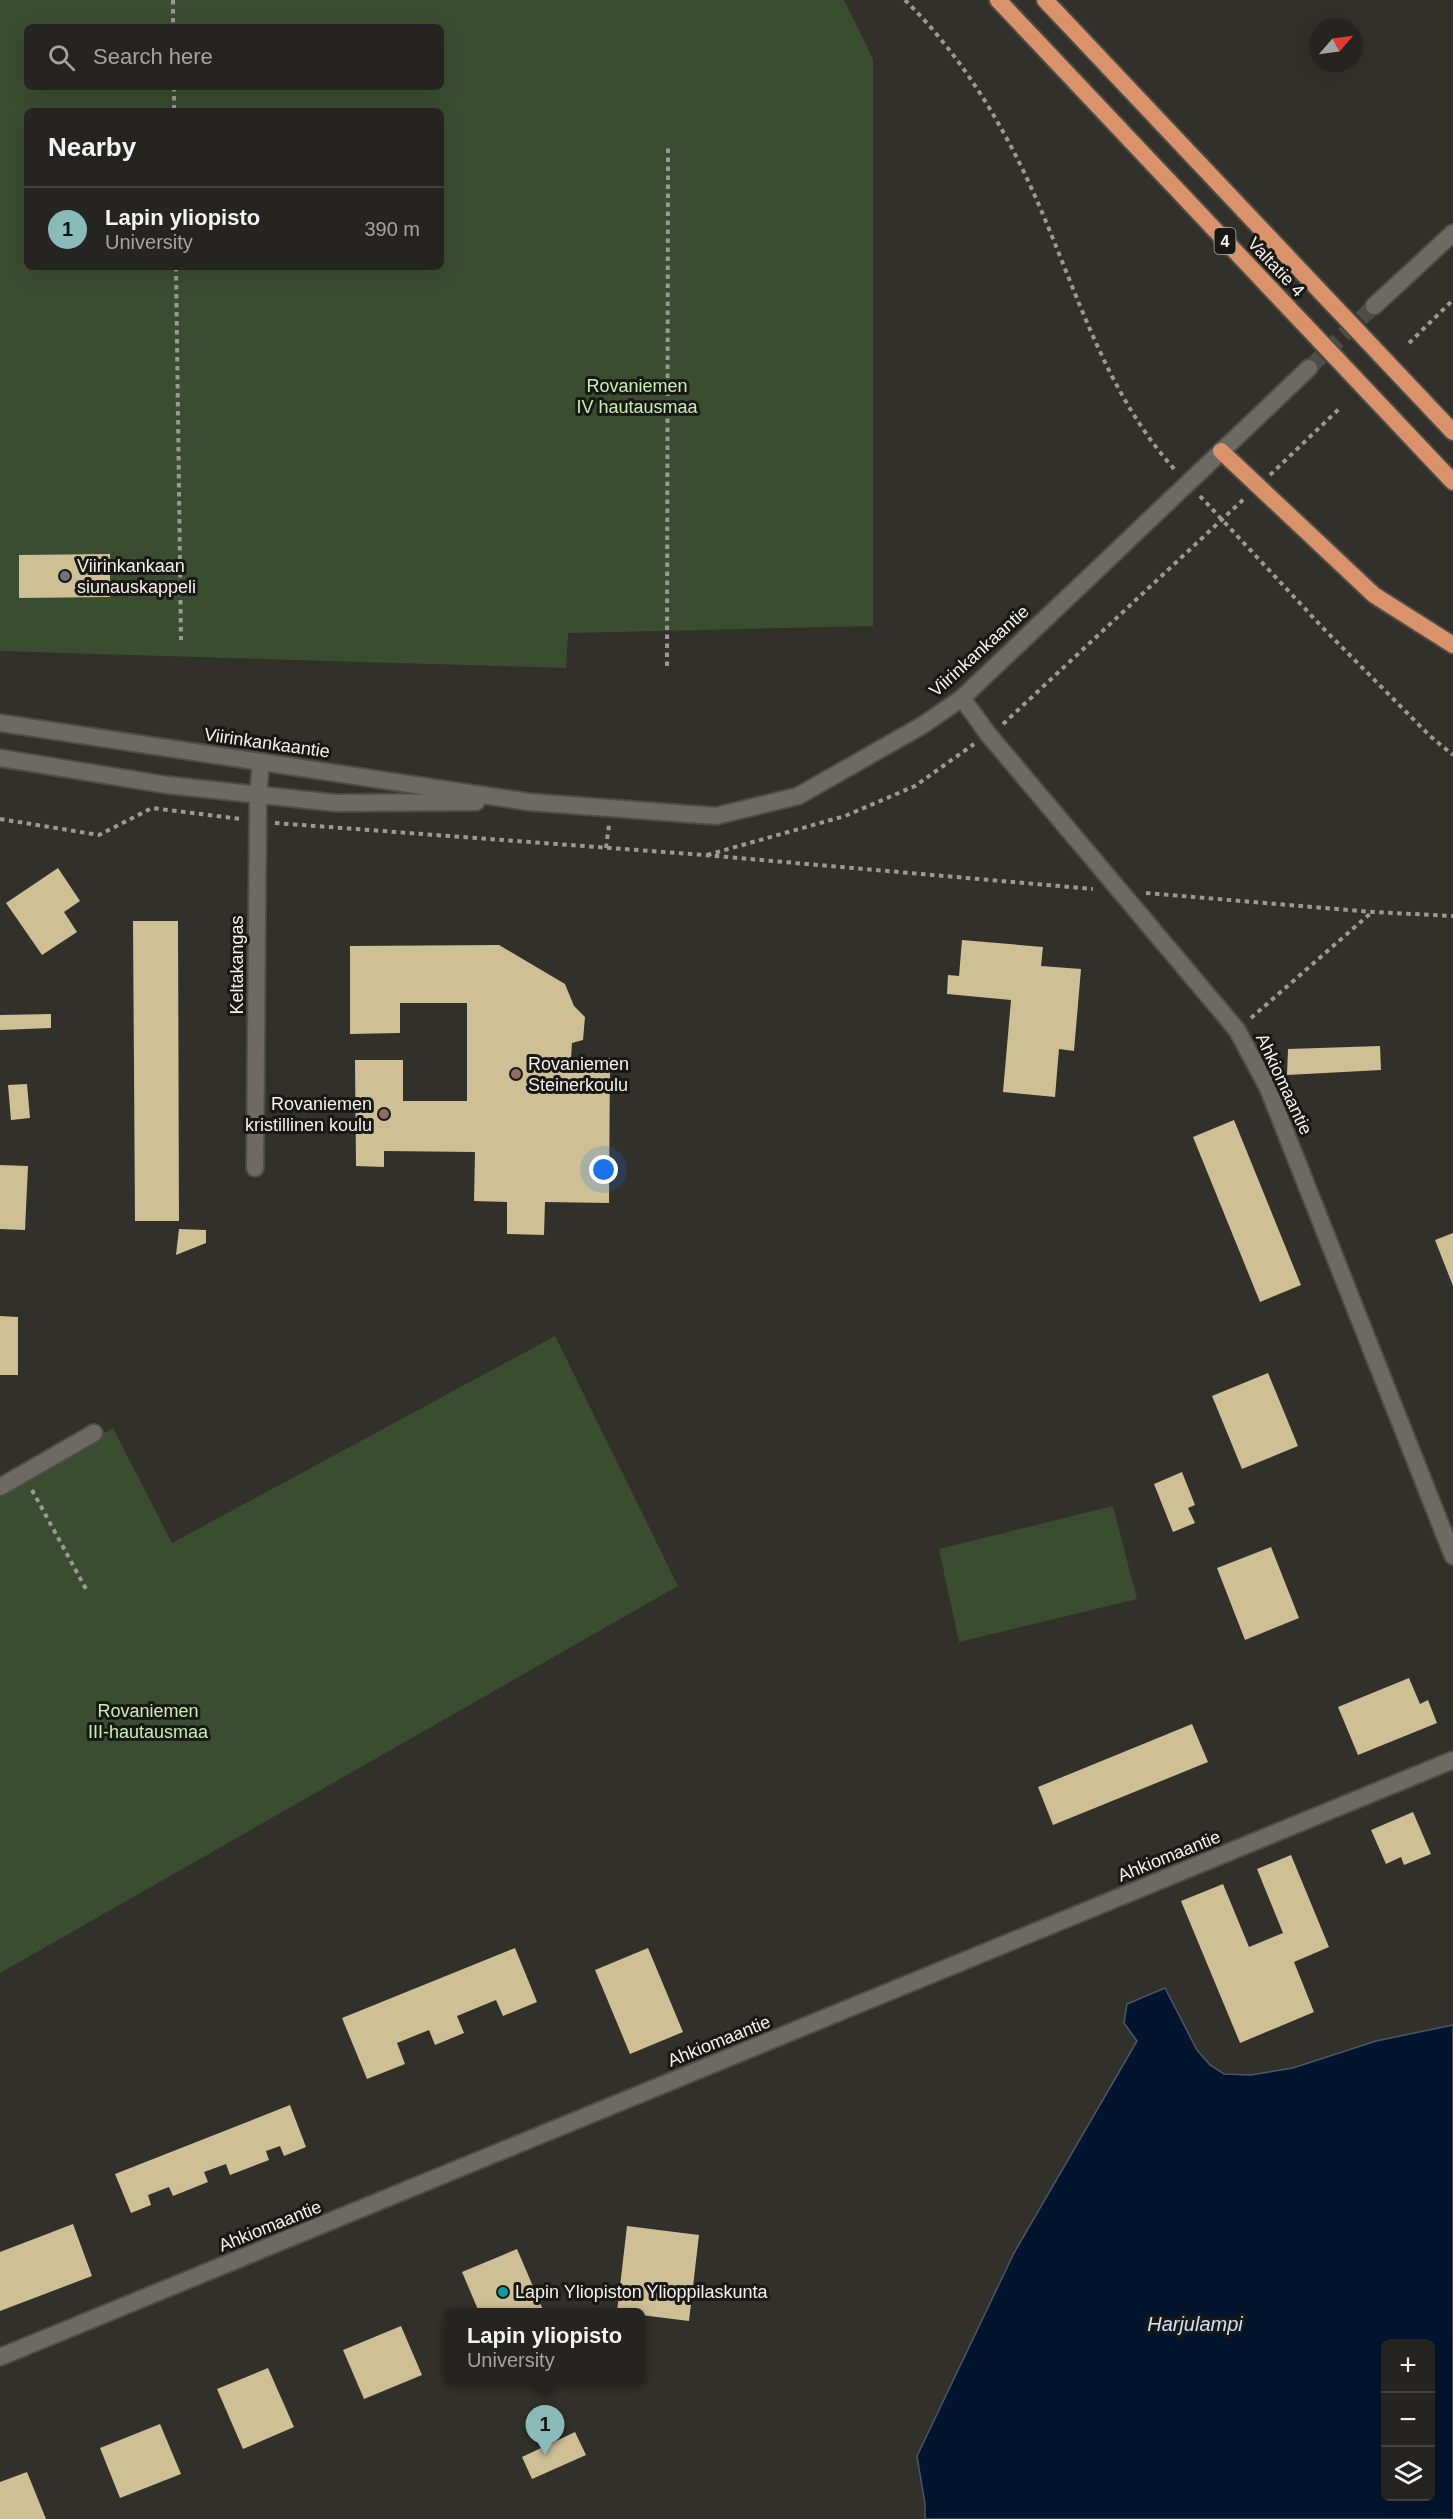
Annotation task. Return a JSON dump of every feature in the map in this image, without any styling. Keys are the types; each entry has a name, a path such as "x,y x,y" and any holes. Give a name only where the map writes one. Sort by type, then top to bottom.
{"highway":[{"path":"989,0 1044,50"},
{"name":"Valtatie 4","path":"998,0 1453,482"},
{"name":"Valtatie 4","path":"1045,0 1453,432"},
{"path":"1052,0 1070,26"},
{"path":"1221,451 1374,595 1453,645"}],"street":[{"path":"1374,306 1453,232"},
{"name":"Viirinkankaantie","path":"0,723 529,802 716,816 798,796 923,725 962,698 1309,368"},
{"name":"Ahkiomaantie","path":"962,698 988,734 1237,1030 1268,1088 1453,1556"},
{"name":"Viirinkankaantie","path":"0,758 167,784 336,803 529,802"},
{"name":"Keltakangas","path":"255,1168 258,795 261,762"},
{"path":"0,1486 94,1433"},
{"name":"Ahkiomaantie","path":"0,2357 1453,1760"}],"path":[{"path":"173,0 173,24"},
{"path":"904,0 927,22 978,87 1035,195 1073,293 1118,390 1163,456 1323,628 1430,736 1453,755"},
{"path":"174,90 174,108"},
{"path":"666,666 668,148"},
{"path":"176,270 181,640"},
{"path":"1408,343 1453,300"},
{"path":"704,855 844,816 915,786 1005,723 1341,406"},
{"path":"0,819 99,835 152,808 258,821 704,855 1373,912 1453,916"},
{"path":"1249,1020 1373,912"},
{"path":"24,1473 87,1590"}],"green space":[{"name":"Rovaniemen IV hautausmaa","path":"0,0 844,0 873,59 873,626 568,633 566,668 0,651"},
{"name":"Rovaniemen III-hautausmaa","path":"555,1336 678,1586 0,1973 0,1490 113,1428 172,1543"},
{"path":"1113,1506 1137,1599 959,1642 939,1549"}],"water":[{"name":"Harjulampi","path":"1165,1988 1197,2050 1210,2065 1224,2074 1251,2075 1293,2068 1376,2041 1453,2025 1453,2519 925,2519 925,2504 917,2456 1014,2253 1137,2041 1124,2023 1127,2004"}],"building":[{"name":"Viirinkankaan siunauskappeli","path":"110,554 110,597 19,598 19,555"},
{"path":"58,868 80,901 64,912 77,932 42,955 6,903"},
{"path":"133,921 178,921 179,1221 135,1221"},
{"path":"962,940 1043,947 1041,966 1081,969 1074,1051 1059,1049 1055,1097 1003,1092 1011,1000 947,994 948,975 959,976"},
{"path":"499,945 565,984 574,1006 585,1017 583,1040 572,1043 571,1058 610,1058 609,1203 545,1202 544,1235 507,1234 507,1202 474,1201 475,1152 384,1151 384,1167 356,1166 355,1060 403,1060 403,1101 467,1101 467,1003 400,1003 400,1033 350,1034 350,946"},
{"path":"51,1014 51,1028 0,1030 0,1015"},
{"path":"1380,1046 1381,1070 1287,1075 1288,1049"},
{"path":"27,1084 30,1118 11,1120 8,1085"},
{"path":"1234,1120 1301,1285 1260,1302 1193,1137"},
{"path":"0,1165 28,1166 25,1230 0,1229"},
{"path":"179,1229 206,1230 206,1243 176,1255"},
{"path":"1453,1233 1453,1286 1435,1240"},
{"path":"0,1316 18,1317 18,1375 0,1375"},
{"path":"1268,1373 1298,1446 1242,1469 1212,1396"},
{"path":"1182,1472 1195,1505 1188,1508 1195,1523 1173,1532 1154,1484"},
{"path":"1271,1547 1299,1618 1245,1640 1217,1568"},
{"path":"1409,1678 1420,1704 1428,1700 1437,1723 1358,1755 1338,1707"},
{"path":"1192,1724 1208,1762 1053,1825 1038,1787"},
{"path":"1413,1812 1431,1854 1404,1865 1401,1857 1386,1864 1371,1830"},
{"path":"1291,1855 1329,1947 1294,1962 1314,2012 1240,2043 1181,1901 1223,1884 1249,1947 1283,1933 1257,1869"},
{"path":"515,1948 537,2002 503,2016 496,2000 457,2016 464,2033 435,2045 429,2030 397,2043 405,2064 367,2079 342,2018"},
{"path":"648,1948 683,2032 630,2054 595,1970"},
{"path":"290,2105 306,2147 284,2156 280,2146 266,2151 269,2160 230,2175 226,2164 204,2172 208,2182 173,2196 169,2187 148,2195 151,2205 131,2213 115,2174"},
{"path":"73,2224 92,2276 0,2311 0,2252"},
{"path":"627,2226 699,2235 689,2321 645,2316 645,2308 617,2308"},
{"name":"Lapin Yliopiston Ylioppilaskunta","path":"517,2249 542,2308 477,2308 462,2272"},
{"path":"401,2326 422,2375 364,2399 343,2350"},
{"path":"268,2368 294,2427 243,2449 217,2389"},
{"path":"160,2424 181,2474 120,2498 100,2448"},
{"path":"575,2432 586,2455 532,2479 522,2457"},
{"path":"27,2472 46,2519 0,2519 0,2482"}],"tunnel":[{"path":"1309,368 1374,306"}],"place":[{"name":"Viirinkankaan siunauskappeli","path":"65,576"},
{"name":"Rovaniemen Steinerkoulu","path":"516,1074"},
{"name":"Rovaniemen kristillinen koulu","path":"384,1114"},
{"name":"Lapin Yliopiston Ylioppilaskunta","path":"503,2292"},
{"name":"Lapin yliopisto","path":"545,2455"}]}
